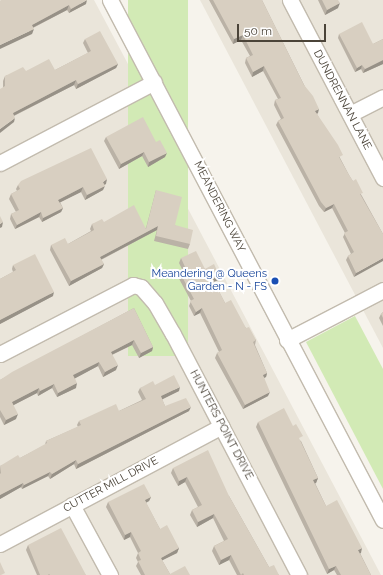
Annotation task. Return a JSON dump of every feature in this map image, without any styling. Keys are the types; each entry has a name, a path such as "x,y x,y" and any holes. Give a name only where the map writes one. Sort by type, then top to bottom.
{"street":[{"name":"MEANDERING WAY","path":"110,0 383,520"},
{"name":"DUNDRENNAN LANE","path":"290,0 383,178"},
{"path":"0,163 154,82"},
{"path":"350,114 383,96"},
{"name":"HUNTERS POINT DRIVE","path":"0,354 133,285 141,287 155,302 222,426 299,575"},
{"path":"288,340 383,290"},
{"name":"CUTTER MILL DRIVE","path":"0,544 222,426"},
{"path":"72,505 110,575"}],"shaded area":[{"path":"0,0 94,0 180,162 175,184 381,575 0,575"},
{"path":"200,0 383,0 383,348"}],"green space":[{"path":"128,0 188,0 188,356 128,356"},
{"path":"355,316 383,369 383,489 306,342"}],"building":[{"path":"1,0 87,0 71,9 69,5 32,25 34,29 0,45"},
{"path":"213,0 262,0 304,85 313,96 319,109 315,111 338,145 343,155 339,157 353,181 356,179 363,193 360,194 383,234 383,258 356,273 348,256 354,252 344,233 348,231 334,204 326,208 321,202 278,121 284,118 275,100 281,98 264,66 253,72 246,58 253,55 243,35 234,39"},
{"path":"322,0 338,0 340,3 327,10"},
{"path":"362,22 373,44 383,39 383,60 365,69 362,65 357,68 339,34"},
{"path":"100,31 118,64 78,84 76,80 13,113 15,118 0,129 0,89 5,86 5,76 23,67 26,71 49,59 55,70 91,51 85,39"},
{"path":"143,117 156,142 160,140 167,153 149,162 144,152 121,164 106,137"},
{"path":"91,148 107,179 103,182 105,186 87,195 83,187 58,200 63,208 43,218 41,212 17,225 11,214 19,210 11,194 20,189 18,185 21,181"},
{"path":"156,190 182,197 175,225 193,230 190,244 156,236 158,226 100,257 104,264 71,281 51,245 65,238 68,244 94,230 92,224 102,219 104,222 134,205 146,229"},
{"path":"0,216 3,222 0,224"},
{"path":"196,251 205,269 214,264 219,275 213,279 225,303 231,300 246,328 249,327 256,340 253,342 267,373 263,375 270,392 245,405 217,353 222,350 202,308 196,312 190,301 194,299 179,271 185,267 181,258"},
{"path":"35,254 54,292 0,320 0,279 16,270 13,265"},
{"path":"134,308 153,347 141,353 134,340 111,352 118,365 105,372 99,362 73,375 77,383 58,393 54,384 40,391 39,388 12,402 18,414 6,420 0,410 0,380 12,372"},
{"path":"174,375 180,387 161,396 165,406 186,398 191,407 78,464 76,460 52,474 50,472 24,485 23,483 0,495 0,466 18,455 20,458 47,443 46,441 81,425 79,421 116,404 119,411 146,399 140,388 153,381 155,385"},
{"path":"284,408 293,426 296,424 303,436 299,438 318,478 313,480 326,506 337,500 362,548 358,550 371,575 341,575 336,566 329,569 258,422"},
{"path":"208,450 229,496 269,567 274,565 279,575 244,575 243,573 241,575 231,555 221,560 214,546 228,539 214,514 198,522 192,510 202,505 187,477 179,481 173,468"},
{"path":"144,484 151,497 145,500 160,529 167,525 179,548 161,558 170,574 185,566 190,575 145,575 138,561 141,560 138,553 141,551 131,532 125,535 108,502"},
{"path":"61,528 86,575 40,575 28,545"},
{"path":"0,562 5,573 1,575 0,575"}],"place":[{"name":"Meandering @ Queens Garden - N - FS","path":"275,281"}]}
